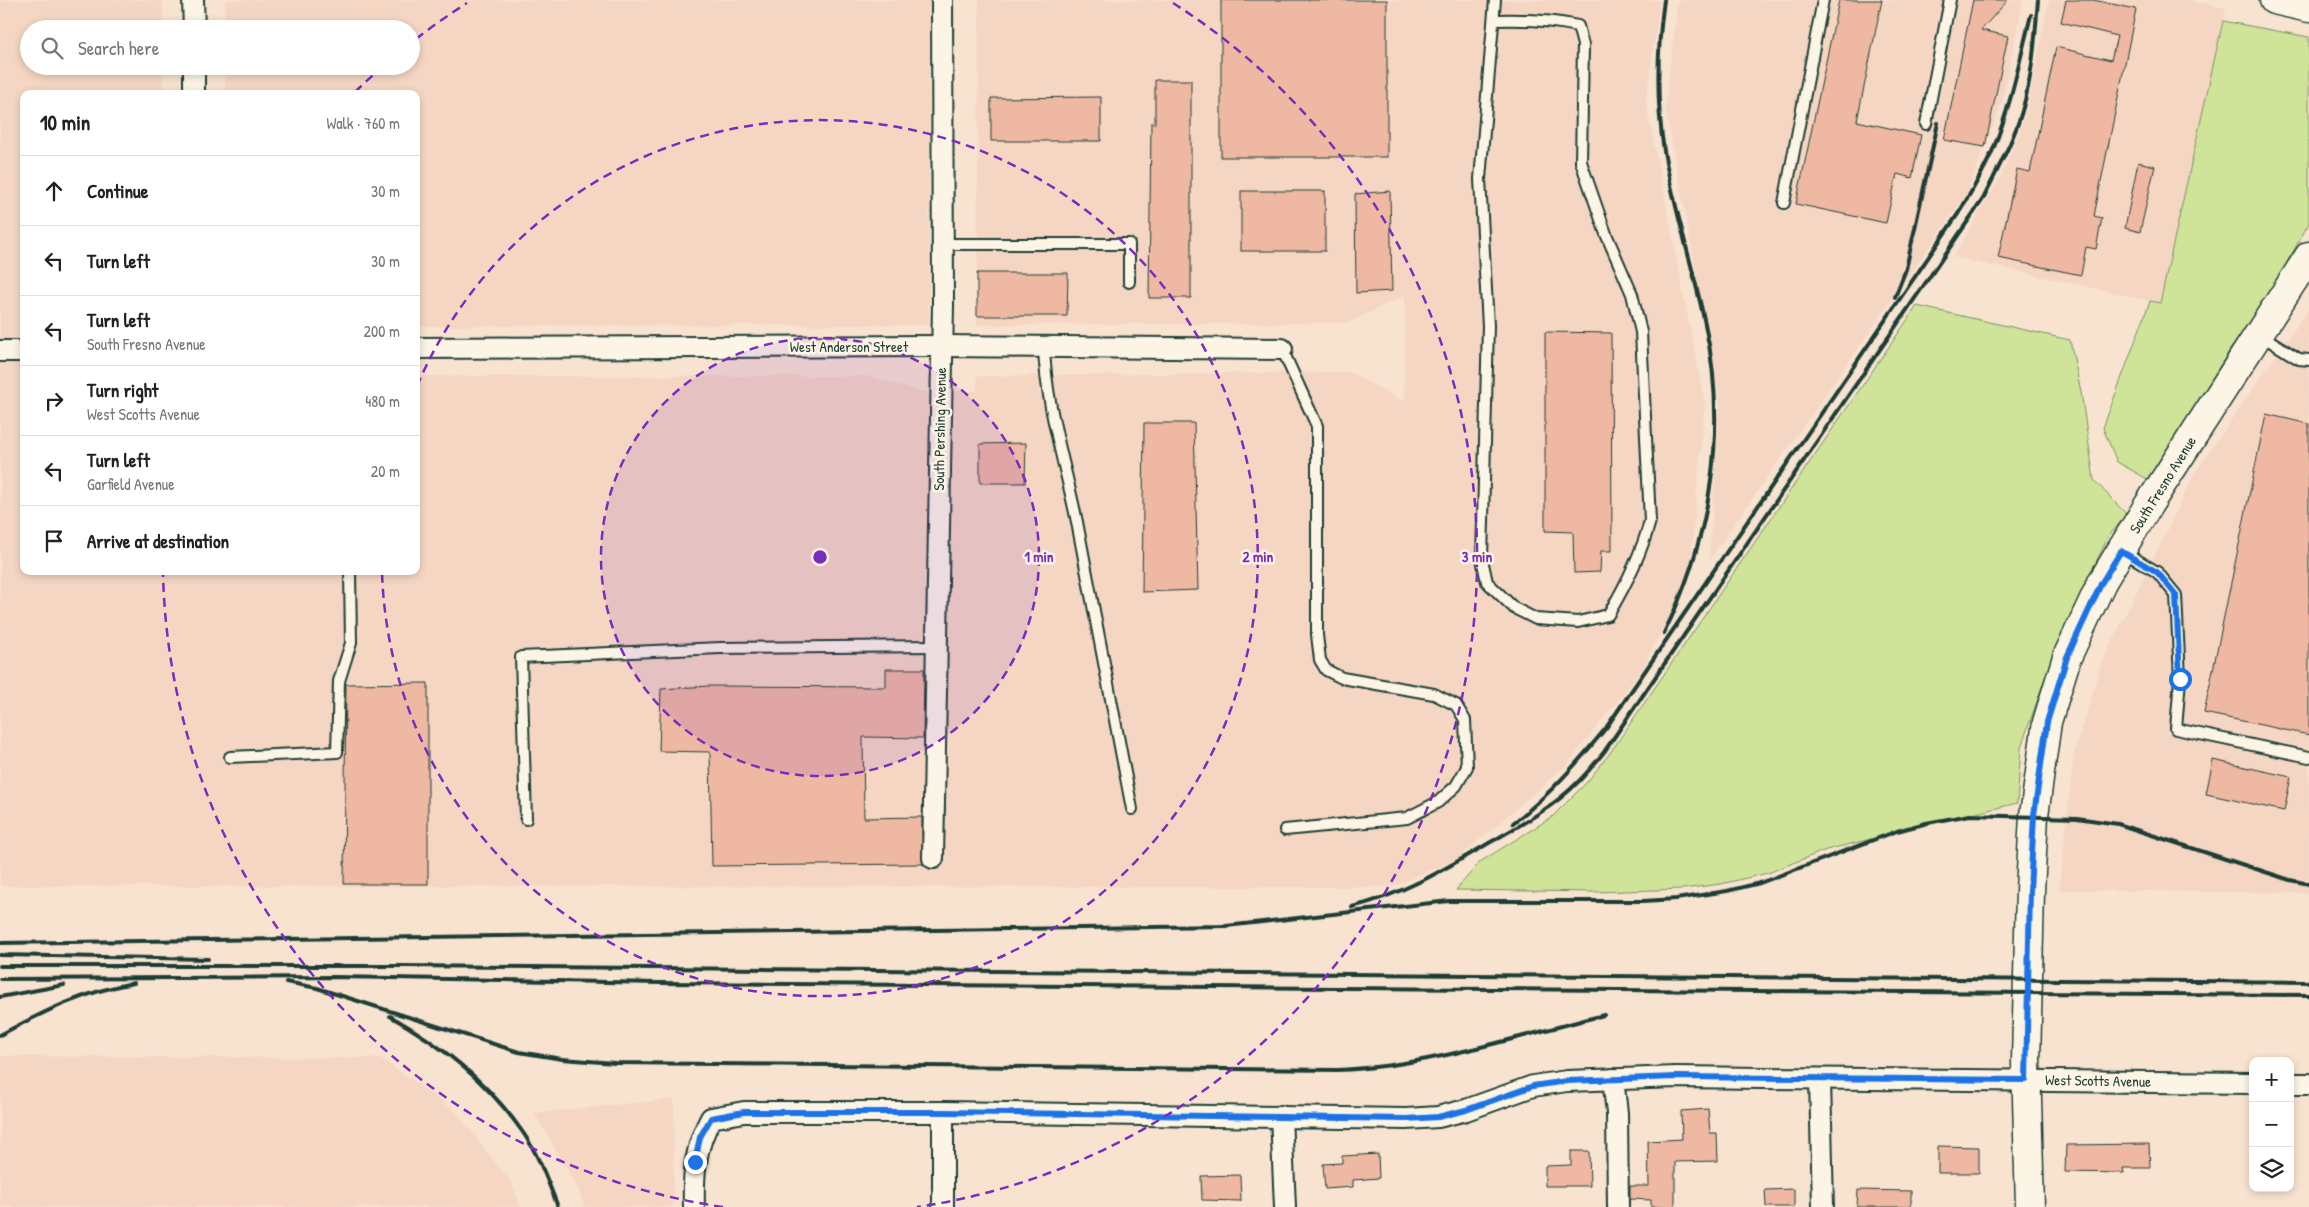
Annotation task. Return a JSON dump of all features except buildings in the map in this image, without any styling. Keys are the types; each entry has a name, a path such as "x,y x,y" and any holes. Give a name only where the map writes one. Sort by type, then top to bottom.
{"street":[{"path":"193,0 194,20"},
{"name":"South Pershing Avenue","path":"933,858 943,244 942,0"},
{"path":"2274,0 2309,8"},
{"path":"194,75 194,90"},
{"name":"South Fresno Avenue","path":"2030,1207 2026,1080 2030,891 2034,815 2047,722 2067,657 2102,582 2309,256"},
{"name":"West Anderson Street","path":"420,348 941,346 1282,349"},
{"path":"0,351 20,351"},
{"name":"West Scotts Avenue","path":"694,1207 695,1162 700,1137 711,1118 744,1112 943,1112 1406,1119 1438,1117 1466,1110 1533,1086 1567,1081 1613,1079 1676,1077 2249,1083"},
{"path":"1613,1079 1617,1113 1618,1207"},
{"path":"1820,1079 1823,1207"},
{"path":"2294,1084 2309,1084"},
{"path":"943,1112 943,1207"},
{"path":"1281,1116 1285,1207"}],"lane":[{"path":"1495,0 1495,20 1480,179 1488,326 1482,559 1487,582 1514,608 1536,618 1578,622 1608,615 1643,548 1650,521 1641,332 1632,294 1606,234 1582,162 1583,45 1578,26 1551,20 1524,18 1495,20"},
{"path":"1784,203 1823,0"},
{"path":"1926,124 1950,0"},
{"path":"943,244 1128,244 1129,282"},
{"path":"2258,334 2299,358 2309,360"},
{"path":"1044,347 1045,370 1053,421 1077,520 1132,809"},
{"path":"1282,349 1317,426 1317,635 1320,660 1326,670 1342,678 1434,694 1456,705 1465,720 1466,767 1456,786 1438,802 1407,818 1286,830"},
{"path":"2121,551 2157,572 2176,595 2180,679 2176,729 2309,756"},
{"path":"230,757 337,752 339,682 351,643 350,575"},
{"path":"526,820 521,657 720,648 936,646"}],"shaded area":[{"path":"0,0 163,0 163,20 20,20 20,75 163,75 163,90 20,90 20,575 420,575 420,376 866,376 919,391 977,391 977,376 1350,372 1404,402 1405,295 1349,323 977,325 979,0 1660,0 1646,102 1705,404 1689,578 1641,671 1567,765 1457,859 1391,887 0,886"},
{"path":"225,0 929,0 929,325 420,326 420,90 225,90 225,75 420,75 420,20 225,20"},
{"path":"1678,0 2023,0 2002,103 1966,195 1709,560 1720,401 1665,106"},
{"path":"2049,0 2189,0 2226,8 2160,303 1953,257 2002,174 2026,115"},
{"path":"2309,308 2309,893 2059,890 2074,753 2102,662 2196,471"},
{"path":"0,1056 381,1058 455,1111 511,1182 521,1207 0,1207"},
{"path":"674,1099 673,1207 584,1207 578,1188 534,1113"}],"green space":[{"path":"2223,21 2309,37 2309,223 2266,300 2231,348 2149,480 2117,462 2103,428 2150,301 2160,303"},
{"path":"1917,306 2070,340 2081,392 2094,480 2127,515 2109,535 2057,644 2021,747 2017,803 1826,850 1768,873 1721,884 1683,889 1597,892 1456,890 1480,862 1552,817 1588,781 1610,753"}],"railway":[{"path":"1664,0 1658,76 1661,132 1673,194 1705,324 1712,364 1715,403 1715,443 1704,521 1680,597 1664,633"},
{"path":"1352,907 1388,896 1423,880 1525,822 1559,799 1586,774 1604,752 1983,199 2009,145 2026,97 2035,42 2038,0"},
{"path":"1513,823 1551,790 1606,728 1960,211 1987,164 2000,131 2015,82 2031,15"},
{"path":"1895,297 1906,269 1938,123"},
{"path":"0,943 1226,926 1449,901 1643,901 1676,899 1727,891 1760,883 1897,831 1926,823 1970,815 2077,818 2118,824 2290,880 2309,884"},
{"path":"0,955 208,959"},
{"path":"0,966 401,966 2309,982"},
{"path":"0,979 336,977 659,983 2309,995"},
{"path":"286,982 317,988 519,1052 562,1059 615,1063 1338,1070 1405,1063 1439,1057 1604,1015"},
{"path":"0,1035 65,1003 98,991 134,983"},
{"path":"0,997 64,985"},
{"path":"390,1016 447,1053 481,1083 511,1116 534,1151 558,1207"}],"route":[{"path":"695,1162 700,1137 711,1118 744,1112 943,1112 1406,1119 1438,1117 1466,1110 1533,1086 1567,1081 1676,1077 2026,1080 2030,891 2034,815 2047,722 2067,657 2102,582 2121,551 2157,572 2176,595 2180,679"}]}
